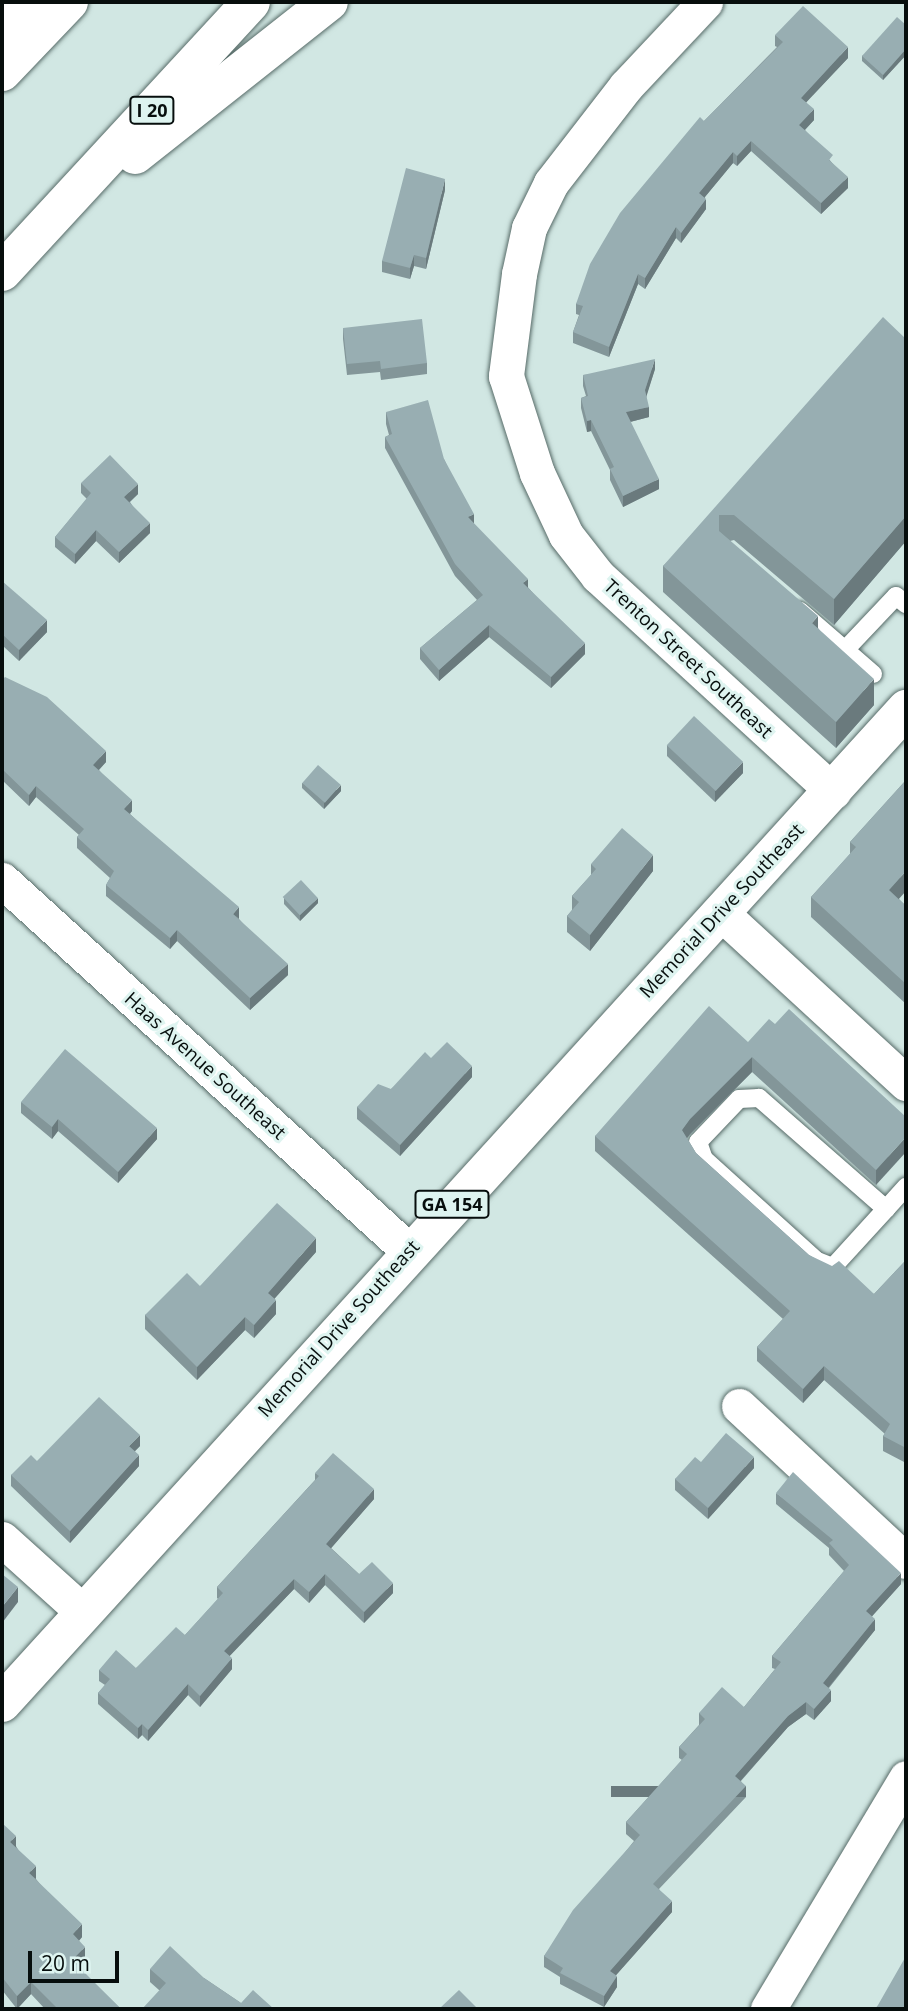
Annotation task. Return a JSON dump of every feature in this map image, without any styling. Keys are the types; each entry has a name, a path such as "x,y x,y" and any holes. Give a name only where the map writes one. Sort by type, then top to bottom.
{"main road":[{"path":"2,36 29,2"},
{"path":"2,72 69,2"},
{"name":"I 20","path":"2,272 251,2"},
{"path":"52,218 329,2"},
{"name":"Memorial Drive Southeast","path":"2,1703 409,1251 906,709"}],"street":[{"name":"Trenton Street Southeast","path":"705,2 626,86 551,183 529,228 521,262 508,332 506,376 537,473 566,535 597,576 833,791"},
{"name":"Haas Avenue Southeast","path":"2,880 409,1251"},
{"path":"720,912 900,1065"},
{"path":"738,1406 906,1561"},
{"path":"2,1539 83,1612"},
{"path":"768,2009 906,1778"}],"lane":[{"path":"845,650 903,595"},
{"path":"786,599 873,674"},
{"path":"886,1209 759,1098 739,1100 698,1143 704,1159 817,1261 833,1267 886,1209 906,1187"}],"building":[{"path":"803,6 848,47 801,98 814,109 799,125 833,155 829,160 848,177 821,203 751,141 737,156 733,152 699,193 706,199 681,233 676,227 645,278 638,274 609,347 573,332 583,306 576,304 590,264 620,213 700,117 704,121 783,42 775,35"},
{"path":"897,17 906,25 906,49 883,75 862,56"},
{"path":"406,168 445,179 426,258 414,255 410,268 382,261"},
{"path":"883,317 906,339 906,516 834,599 734,515 719,515 719,531 818,616 812,623 874,679 836,722 663,566"},
{"path":"422,319 427,363 381,369 380,361 347,364 343,328"},
{"path":"655,359 645,390 649,407 626,412 659,479 623,496 610,469 614,467 591,420 587,421 581,398 588,396 583,375"},
{"path":"428,400 444,459 474,514 468,517 528,579 523,583 585,643 551,677 489,625 439,670 420,648 483,595 455,564 385,437 392,434 386,412"},
{"path":"110,455 138,484 124,497 150,523 119,552 96,530 75,554 55,537 91,493 81,483"},
{"path":"2,581 47,620 19,650 2,634"},
{"path":"5,677 47,697 106,751 93,765 132,800 124,809 239,907 233,914 288,964 250,998 177,930 170,938 106,885 114,871 77,837 84,829 36,786 29,795 2,769 2,680"},
{"path":"694,716 743,762 716,791 667,745"},
{"path":"318,765 341,785 325,803 302,783"},
{"path":"906,780 906,871 889,890 906,906 906,984 811,897 856,847 850,842"},
{"path":"622,828 653,855 590,935 567,916 579,902 572,896 596,869 591,864"},
{"path":"301,880 318,898 300,915 283,897"},
{"path":"709,1006 748,1042 769,1019 775,1024 789,1009 906,1117 906,1137 876,1170 752,1057 682,1130 696,1153 809,1255 832,1266 839,1261 874,1294 906,1260 906,1448 883,1436 890,1424 824,1366 803,1389 757,1347 790,1311 595,1136"},
{"path":"447,1042 472,1066 400,1145 357,1107 378,1084 391,1089 425,1052 431,1058"},
{"path":"65,1049 157,1128 118,1172 58,1119 52,1127 21,1102"},
{"path":"277,1203 316,1238 268,1293 276,1300 254,1325 245,1317 197,1367 145,1315 187,1273 200,1286"},
{"path":"99,1397 140,1435 129,1446 139,1455 70,1531 11,1475 31,1455 37,1461"},
{"path":"726,1433 754,1457 708,1508 675,1479 695,1457 701,1462"},
{"path":"333,1453 374,1489 326,1544 359,1574 372,1562 393,1583 364,1612 325,1574 309,1592 294,1579 224,1651 232,1658 200,1696 188,1684 148,1730 142,1724 138,1728 98,1693 110,1679 99,1670 116,1650 136,1668 176,1627 185,1635 223,1593 217,1587 319,1476 315,1473"},
{"path":"793,1472 901,1573 866,1611 875,1619 823,1683 831,1690 814,1709 806,1702 788,1716 735,1776 746,1786 653,1884 672,1901 610,1971 617,1976 604,1996 560,1973 563,1968 544,1956 573,1910 640,1835 626,1822 687,1754 679,1747 705,1719 699,1713 722,1687 744,1707 781,1662 772,1656 849,1565 829,1543 833,1540 776,1493"},
{"path":"2,1574 18,1587 2,1607"},
{"path":"2,1823 16,1836 10,1842 36,1866 29,1873 82,1924 73,1934 85,1947 72,1960 121,2009 58,2009 31,1982 17,1996 2,1977"},
{"path":"170,1946 204,1978 241,2003 253,1990 274,2009 142,2009 166,1983 150,1969"},
{"path":"906,1956 906,2009 875,2009 878,2005"},
{"path":"459,1990 478,2009 439,2009"}]}
